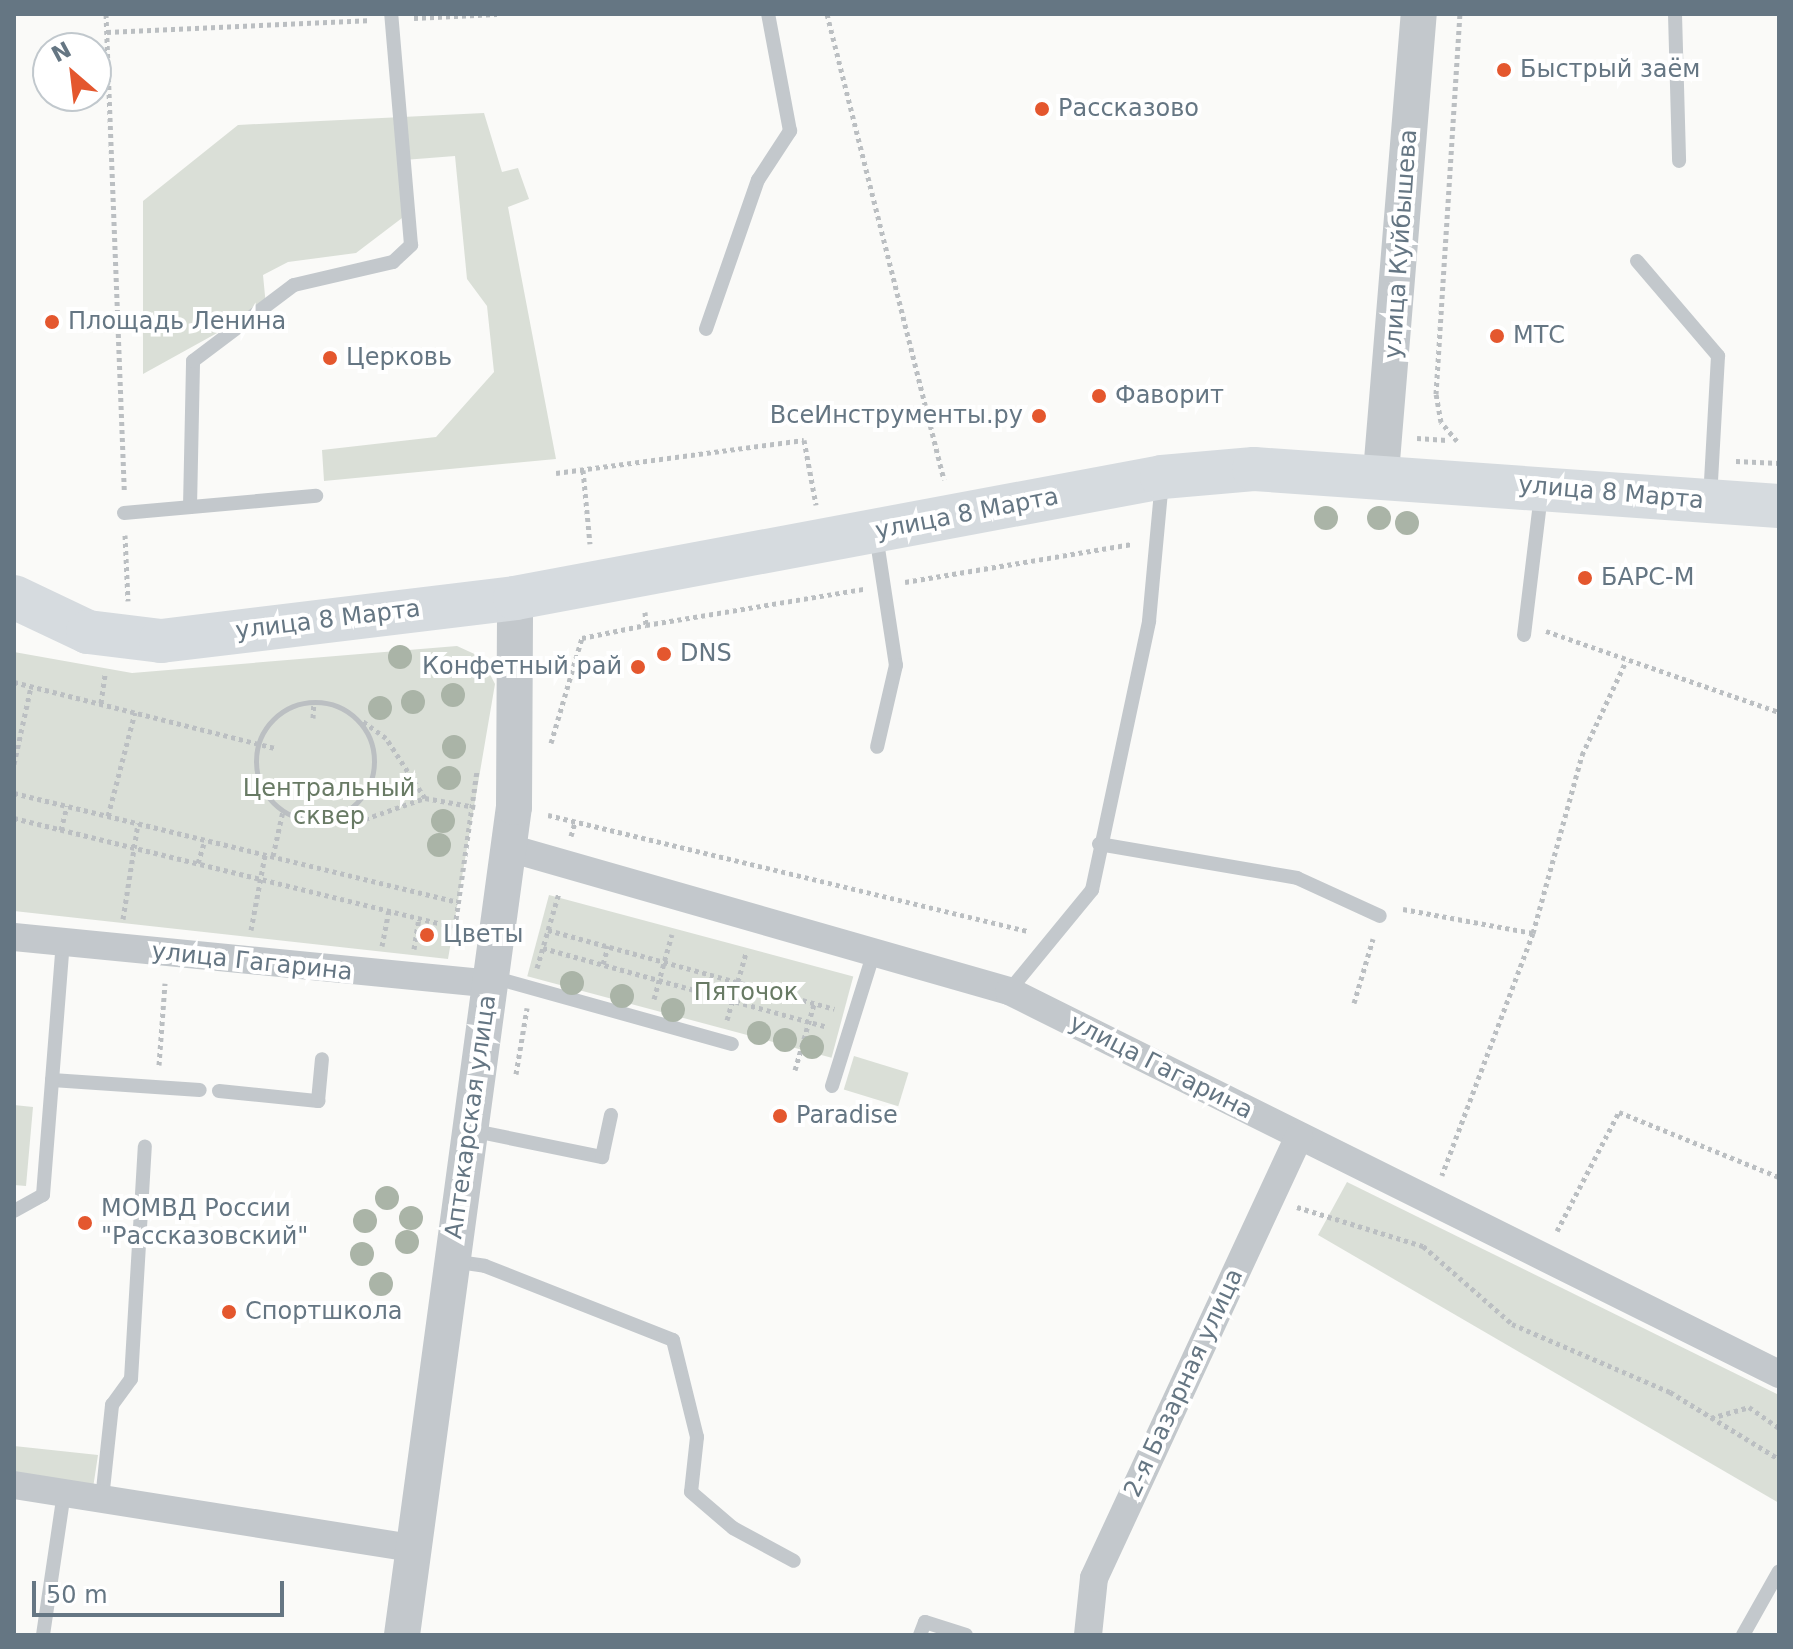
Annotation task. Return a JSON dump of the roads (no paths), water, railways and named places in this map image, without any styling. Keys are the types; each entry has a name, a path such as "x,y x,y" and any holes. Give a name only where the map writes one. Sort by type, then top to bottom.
{"main road":[{"name":"улица 8 Марта","path":"14,597 88,632 161,641 515,598 1162,477 1254,469 1381,473 1542,487 1711,480 1779,506"}],"street":[{"name":"улица Куйбышева","path":"1381,473 1419,14"},
{"name":"Аптекарская улица","path":"402,1635 410,1548 514,807 515,598"},
{"name":"улица Гагарина","path":"509,848 1009,991 1779,1374"},
{"name":"улица Гагарина","path":"14,937 167,954 329,979 491,980"},
{"name":"2-я Базарная улица","path":"1088,1635 1094,1578 1299,1136"},
{"path":"14,1485 410,1548"}],"lane":[{"path":"706,329 758,180 790,131 768,14"},
{"path":"1675,14 1679,161"},
{"path":"190,507 193,361 294,285 393,262 411,245 391,16"},
{"path":"1637,261 1718,356 1711,480"},
{"path":"1009,991 1056,938 1092,890 1099,844 1149,621 1162,477"},
{"path":"1525,629 1542,487"},
{"path":"124,513 316,496"},
{"path":"876,532 896,665 877,747"},
{"path":"1099,844 1297,878 1380,916"},
{"path":"14,1211 43,1195 63,942"},
{"path":"832,1086 874,952"},
{"path":"491,980 727,1042"},
{"path":"219,1091 318,1101 322,1059"},
{"path":"52,1080 200,1090"},
{"path":"469,1129 602,1157 611,1115"},
{"path":"102,1499 112,1405 131,1379 145,1146"},
{"path":"451,1261 485,1266 673,1340 697,1437 691,1492 733,1528 794,1561"},
{"path":"43,1635 64,1493"},
{"path":"1743,1635 1779,1571"},
{"path":"920,1635 925,1622 966,1635"}],"place":[{"name":"Быстрый заём","path":"1504,70"},
{"name":"Рассказово","path":"1042,109"},
{"name":"Площадь Ленина","path":"52,322"},
{"name":"МТС","path":"1497,336"},
{"name":"Церковь","path":"330,358"},
{"name":"Фаворит","path":"1099,396"},
{"name":"ВсеИнструменты.ру","path":"1039,416"},
{"name":"БАРС-М","path":"1585,578"},
{"name":"DNS","path":"664,654"},
{"name":"Конфетный рай","path":"638,667"},
{"name":"Цветы","path":"427,935"},
{"name":"Paradise","path":"780,1116"},
{"name":"МОМВД России \"Рассказовский\"","path":"85,1223"},
{"name":"Спортшкола","path":"229,1312"}],"park label":[{"name":"Центральный сквер","path":"329,803"},
{"name":"Пяточок","path":"746,993"}]}
